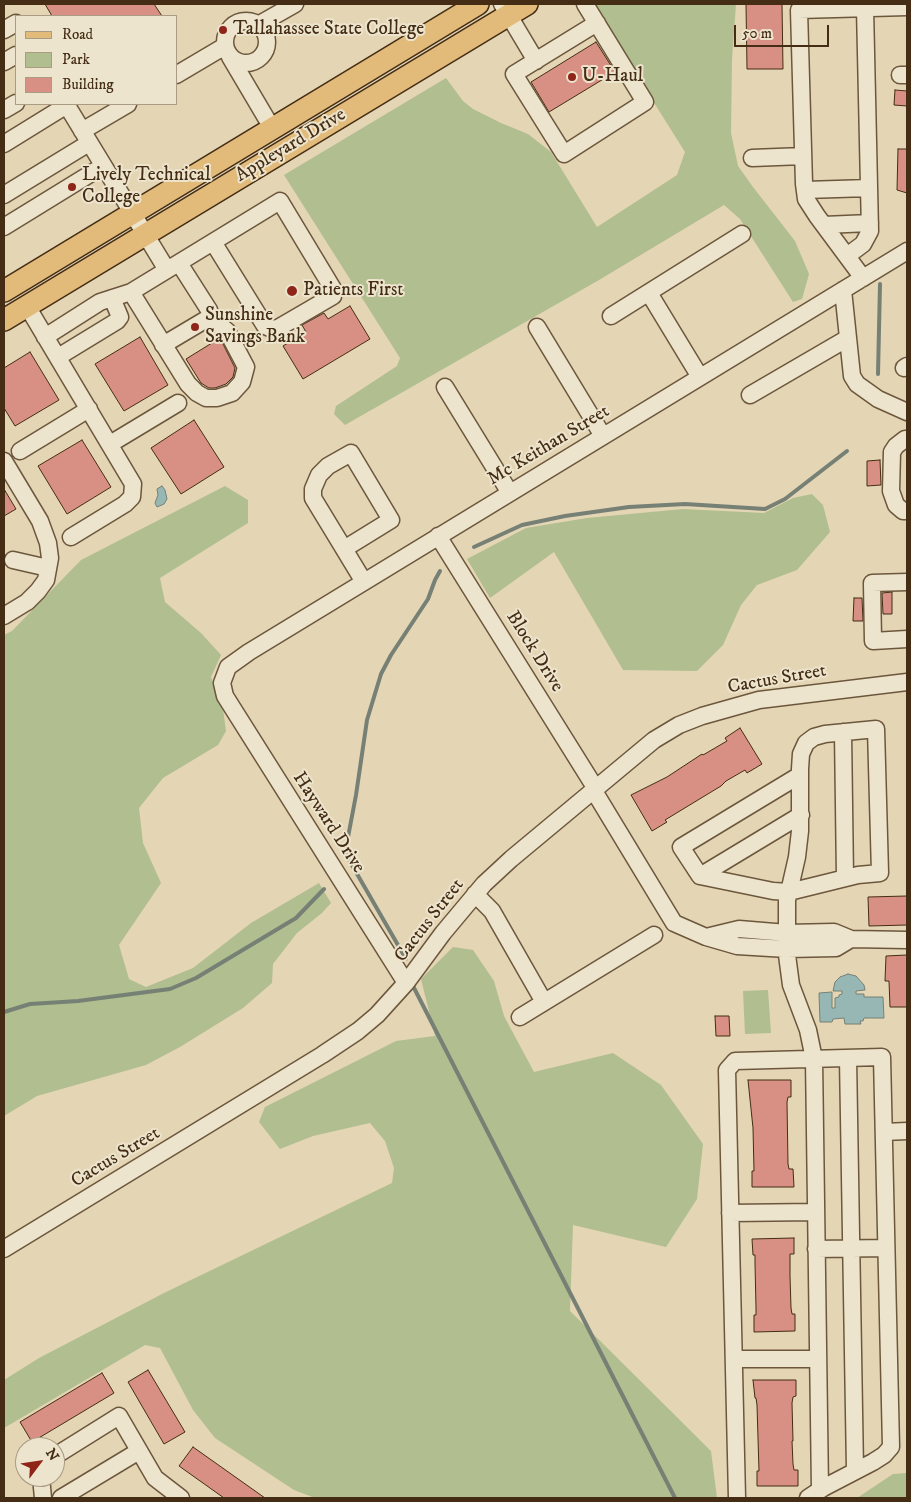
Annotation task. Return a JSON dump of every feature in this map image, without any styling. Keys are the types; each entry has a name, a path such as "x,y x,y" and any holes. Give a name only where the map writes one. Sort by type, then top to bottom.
{"main road":[{"name":"Appleyard Drive","path":"4,290 478,4"},
{"name":"Appleyard Drive","path":"4,320 145,235 505,9 527,4"}],"street":[{"path":"258,25 295,4"},
{"path":"585,4 597,23 645,102 564,154 514,74 597,23"},
{"path":"863,278 806,199 799,10 907,6"},
{"path":"847,256 863,244 870,231 864,8"},
{"path":"505,9 536,61"},
{"path":"227,51 242,63 250,63 257,60 266,49 266,34 258,25 248,21 241,21 228,30 225,37 227,51 272,128"},
{"path":"4,30 15,24"},
{"path":"178,74 227,51"},
{"path":"4,62 15,56"},
{"path":"4,110 15,104"},
{"path":"4,144 64,105"},
{"path":"67,105 145,235 208,310 210,317 227,331 246,367 242,382 232,393 224,396 206,398 197,393 188,384 131,292"},
{"path":"4,195 62,159 86,137 127,105"},
{"path":"752,158 803,156"},
{"path":"62,159 77,182"},
{"path":"4,227 103,166"},
{"path":"805,190 869,188"},
{"path":"45,337 100,302 131,292 280,201 333,288 333,296 278,328 272,329 266,326 256,312 213,242"},
{"path":"824,225 870,223"},
{"path":"610,316 742,234"},
{"name":"Mc Keithan Street","path":"222,683 228,667 249,652 907,251"},
{"path":"843,290 852,376 857,384 878,399 907,412"},
{"path":"649,292 700,377"},
{"path":"58,358 118,322 120,316 112,298"},
{"path":"27,306 133,484 132,497 124,504 71,537"},
{"path":"163,345 210,317"},
{"path":"537,327 603,436"},
{"path":"750,394 848,338"},
{"path":"445,387 510,493"},
{"path":"110,444 178,402"},
{"path":"20,451 89,409"},
{"path":"907,439 896,446 892,452 892,491 896,505 903,511 907,511"},
{"path":"344,549 391,520 351,452 328,466 320,475 313,489 313,498 364,582"},
{"path":"4,461 40,522 48,543 50,558 46,580 38,592 27,602 4,616"},
{"name":"Block Drive","path":"438,536 595,790 674,923 706,937 736,946 758,947 787,941"},
{"path":"13,560 48,568"},
{"path":"907,582 872,583 873,641 907,639"},
{"name":"Cactus Street","path":"4,1249 322,1055 358,1031 406,983 475,894 511,859 654,740 679,725 702,716 759,700 907,682"},
{"name":"Hayward Drive","path":"222,683 225,696 238,718 406,983"},
{"path":"800,775 681,847 700,876 773,891 789,892 845,878 880,873 876,729 825,734 814,737 806,743 801,754 797,857 789,892 787,900 787,941 791,985 808,1030 814,1059 818,1359 814,1494"},
{"path":"843,732 845,878"},
{"path":"700,876 800,815"},
{"path":"475,894 492,911 544,1002"},
{"path":"706,937 739,928 759,930 787,941 816,940 834,932 851,939 907,940"},
{"path":"758,947 759,930"},
{"path":"520,1017 654,935"},
{"path":"736,1498 727,1070 735,1061 882,1057 891,1447 878,1458 814,1494"},
{"path":"848,1058 855,1470"},
{"path":"884,1132 907,1131"},
{"path":"730,1212 816,1212"},
{"path":"816,1249 886,1248"},
{"path":"734,1359 818,1359"},
{"path":"65,1450 118,1416 155,1478 181,1498"},
{"path":"61,1498 139,1452"}],"green space":[{"path":"592,4 736,4 732,59 731,133 738,166 795,241 809,274 802,299 793,302 740,219 724,205 599,280 345,425 334,414 336,406 397,366 400,358 284,175 446,78 463,101 473,109 528,134 551,152 597,227 677,175 685,152"},
{"path":"225,486 248,500 248,523 160,578 165,602 201,633 221,655 211,677 223,709 226,731 218,745 163,778 139,808 143,843 161,883 119,945 129,979 146,987 193,968 251,923 319,883 331,903 322,913 297,933 273,964 272,983 243,1008 180,1047 146,1065 37,1096 4,1116 4,635 12,631 81,560"},
{"path":"812,494 823,505 830,532 797,570 757,585 741,605 723,645 697,671 623,670 554,552 490,598 467,559 526,528 587,518 683,509 764,513 793,498"},
{"path":"453,947 473,950 494,981 504,1016 534,1072 613,1053 661,1085 703,1144 697,1199 666,1247 573,1225 570,1311 711,1451 717,1498 315,1498 294,1490 215,1438 193,1410 160,1348 145,1345 4,1428 4,1380 39,1358 164,1293 392,1183 394,1168 385,1141 370,1123 313,1136 280,1149 259,1122 265,1107 396,1041 435,1036 421,979"},
{"path":"768,990 771,1033 745,1034 743,991"},
{"path":"907,1473 907,1498 857,1498 893,1474"}],"water":[{"path":"162,486 167,499 164,504 157,507 155,503 158,495 157,489"},
{"path":"848,974 856,976 864,985 865,990 856,991 856,994 864,994 864,997 883,997 884,1018 864,1018 863,1021 860,1021 861,1024 845,1024 844,1018 833,1019 832,1022 820,1022 819,993 832,992 832,1008 835,1008 835,998 842,994 842,991 833,991 835,982 840,977"}],"building":[{"path":"45,4 154,4 161,15 51,15"},
{"path":"746,4 782,4 783,69 747,69"},
{"name":"U-Haul","path":"596,42 615,72 549,112 531,82"},
{"path":"895,90 907,91 907,106 894,105"},
{"path":"898,149 907,149 907,193 897,190"},
{"path":"350,306 370,339 303,379 283,346 306,332 302,325 324,313 328,319"},
{"path":"140,337 168,385 124,411 95,364"},
{"path":"220,338 235,368 233,377 226,384 209,388 201,383 186,359"},
{"path":"30,352 59,400 15,426 4,408 4,368"},
{"path":"194,420 224,467 181,494 151,448"},
{"path":"82,440 111,487 67,514 38,466"},
{"path":"880,460 881,485 867,486 867,461"},
{"path":"4,489 16,509 4,516"},
{"path":"892,592 892,614 883,614 882,593"},
{"path":"854,598 862,598 863,621 853,621"},
{"path":"740,728 762,764 747,773 745,770 726,781 721,786 665,820 667,822 652,831 631,795 667,777 702,754 727,741 725,738"},
{"path":"907,896 907,925 869,926 868,897"},
{"path":"907,955 907,1007 890,1007 889,981 885,981 886,956"},
{"path":"715,1016 729,1016 730,1036 716,1036"},
{"path":"748,1080 791,1080 791,1097 788,1097 787,1102 788,1164 789,1169 793,1169 794,1187 752,1187 752,1171 754,1171 753,1128"},
{"path":"794,1238 794,1254 790,1254 790,1276 791,1308 792,1314 795,1314 795,1331 754,1332 754,1315 756,1315 755,1255 753,1255 752,1239"},
{"path":"148,1370 185,1432 164,1444 128,1382"},
{"path":"102,1373 114,1393 40,1437 29,1437 20,1422"},
{"path":"753,1380 796,1380 796,1396 793,1397 792,1403 792,1441 794,1470 798,1470 798,1486 757,1486 757,1471 759,1471 757,1405"},
{"path":"193,1447 265,1498 224,1498 179,1466"}],"waterway":[{"path":"878,374 880,284"},
{"path":"474,547 522,525 565,516 629,507 685,504 765,509 785,499 847,451"},
{"path":"406,959 345,853 367,720 381,674 391,655 428,599 440,571"},
{"path":"4,1012 30,1004 78,1001 170,989 196,978 296,918 324,889"},
{"path":"412,984 675,1498"}],"place":[{"name":"Tallahassee State College","path":"223,30"},
{"name":"U-Haul","path":"572,77"},
{"name":"Lively Technical College","path":"72,187"},
{"name":"Patients First","path":"292,291"},
{"name":"Sunshine Savings Bank","path":"195,327"}]}
